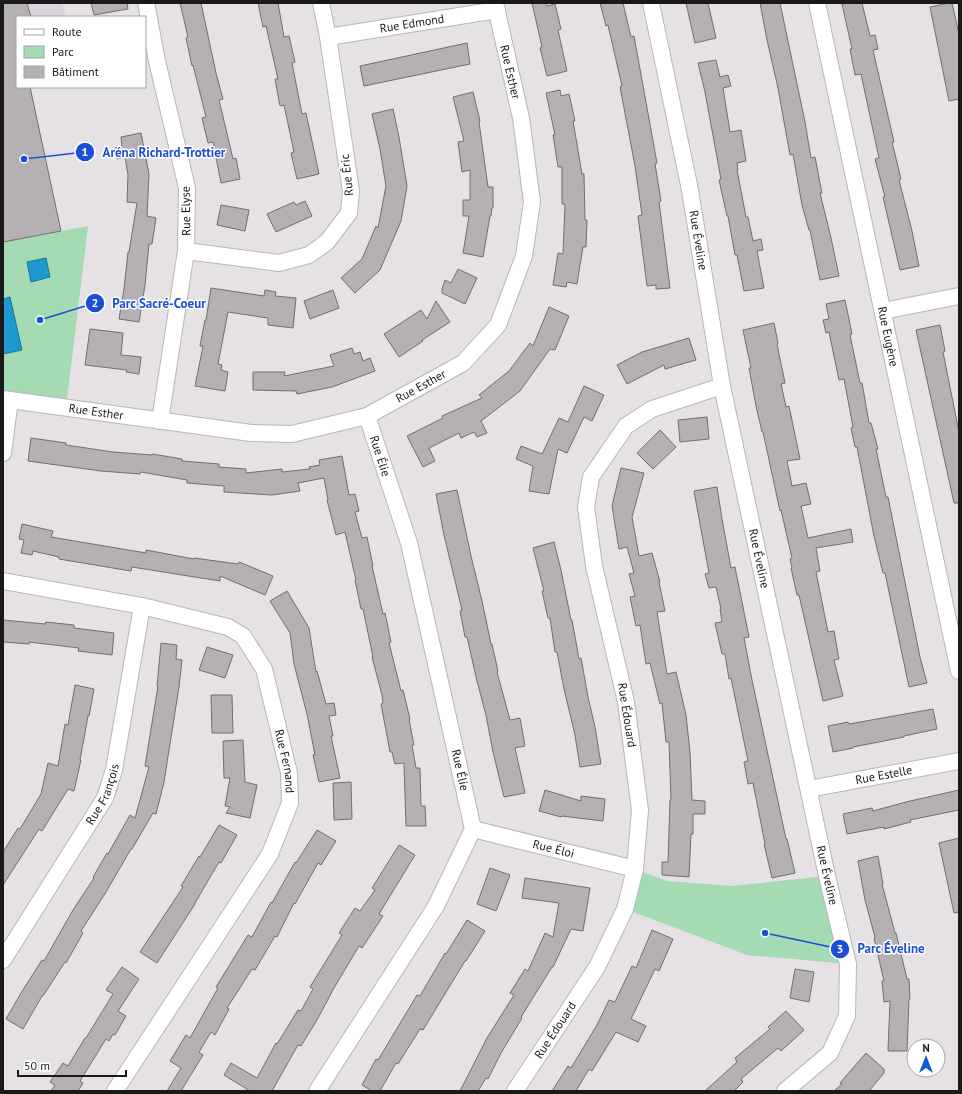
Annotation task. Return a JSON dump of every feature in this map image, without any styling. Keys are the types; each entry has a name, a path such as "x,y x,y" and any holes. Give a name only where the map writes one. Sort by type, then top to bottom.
{"street":[{"name":"Rue Elyse","path":"146,3 157,60 187,188 186,251 160,421"},
{"name":"Rue Éric","path":"186,251 279,263 309,255 327,242 349,212 351,191 328,37 321,3"},
{"name":"Rue Éveline","path":"651,3 690,190 722,386 808,789 848,964 847,1016 830,1053 785,1091"},
{"name":"Rue Eugène","path":"817,3 959,671"},
{"name":"Rue Edmond","path":"328,37 496,6"},
{"name":"Rue Esther","path":"6,399 250,433 292,434 367,416 463,363 498,325 524,256 532,202 521,118 496,6"},
{"path":"883,311 959,296"},
{"name":"Rue Édouard","path":"515,1091 596,967 625,909 635,868 640,810 626,702 594,566 586,507 591,477 626,426 652,409 722,386"},
{"path":"3,453 6,399"},
{"name":"Rue Élie","path":"367,416 409,543 473,830"},
{"name":"Rue Fernand","path":"3,581 142,606 228,627 243,636 264,669 289,773 290,803 270,854 115,1091"},
{"name":"Rue François","path":"3,960 105,798 114,770 142,606"},
{"name":"Rue Estelle","path":"808,789 959,760"},
{"path":"317,1091 436,906 473,830"},
{"name":"Rue Éloi","path":"473,830 635,868"}],"shaded area":[{"path":"3,3 62,3 66,16 16,16 3,68"}],"green space":[{"path":"88,226 66,408 3,398 3,242"},
{"path":"635,869 667,881 732,886 827,876 848,964 747,955 625,909"}],"water":[{"path":"46,258 50,277 31,282 27,262"},
{"path":"10,297 22,350 3,354 3,299"}],"building":[{"path":"3,3 27,3 31,16 16,16 16,88 30,88 61,231 3,242"},
{"path":"91,3 127,3 128,9 94,15"},
{"path":"180,3 201,3 223,99 219,100 233,159 236,158 240,179 221,183 213,142 208,143 202,118 206,117 193,65 192,66 186,38 188,37"},
{"path":"258,3 278,3 284,37 289,36 295,62 292,63 302,114 306,113 319,174 297,179 291,153 294,152 284,105 280,106 275,79 278,79 266,26 263,27"},
{"path":"532,3 546,3 547,6 555,4 561,29 558,30 567,71 547,76 540,48 542,47"},
{"path":"600,3 623,3 631,37 634,36 657,163 655,164 661,201 659,202 670,288 656,289 656,285 647,286 638,216 642,215 635,166 620,87 622,86 608,25 606,26"},
{"path":"686,3 708,3 716,38 695,43"},
{"path":"760,3 780,3 811,158 815,157 822,193 820,193 839,276 820,280 810,230 802,205 793,154 790,155 778,88"},
{"path":"862,3 870,36 875,35 878,49 873,50 894,142 892,142 901,179 899,180 919,266 900,270 883,197 885,197 875,159 879,158 861,74 855,75 850,49 852,49 842,4"},
{"path":"952,3 959,34 959,99 949,101 930,7"},
{"path":"467,43 470,64 364,86 360,66"},
{"path":"716,60 720,77 728,75 731,86 723,88 730,132 741,130 746,161 737,163 737,170 746,217 748,217 753,241 761,239 763,250 757,251 764,288 744,291 719,180 721,179 705,92 698,63"},
{"path":"560,90 561,96 569,94 575,121 573,121 582,174 584,174 585,220 587,220 586,247 583,247 577,284 567,282 566,287 553,285 558,253 563,254 565,204 562,204 562,167 558,167 553,135 555,135 546,93"},
{"path":"473,92 480,121 488,187 493,187 493,208 490,216 483,257 463,253 469,216 463,216 463,200 470,200 470,170 462,172 458,142 464,141 453,97"},
{"path":"393,109 407,186 401,221 380,270 355,293 341,278 362,259 376,226 378,228 386,186 372,114"},
{"path":"141,133 149,174 147,216 156,218 152,244 149,244 145,285 139,322 119,319 128,252 137,203 127,202 128,175 125,157 117,159 115,148 122,146 121,137"},
{"path":"305,201 312,216 276,232 267,214 294,202 296,205"},
{"path":"221,205 249,210 245,231 217,225"},
{"path":"458,269 477,278 465,304 442,293 445,280 451,283"},
{"path":"211,288 264,296 265,290 276,292 275,296 296,298 293,328 268,325 268,318 228,312 218,364 222,365 221,370 228,372 225,391 195,386 203,346 200,346"},
{"path":"333,290 339,308 310,319 304,301"},
{"path":"845,300 852,334 850,335 860,383 862,383 869,423 871,423 878,449 876,449 886,497 888,497 920,657 927,683 909,687 885,573 883,573 874,536 857,447 855,447 851,428 853,427 844,379 839,380 829,332 826,333 823,320 829,319 826,304"},
{"path":"436,301 450,322 399,357 384,334 421,310 427,319"},
{"path":"549,307 569,316 555,350 550,349 520,391 481,421 487,433 477,437 474,432 461,438 459,433 429,448 435,461 423,467 407,436 443,418 442,416 482,398 479,395 509,371 530,343 533,346"},
{"path":"774,323 785,383 781,384 786,407 789,406 800,459 787,461 792,486 806,483 811,504 801,506 808,538 851,529 853,542 816,548 820,571 816,572 828,632 834,631 839,659 834,660 843,696 823,701 799,595 797,595 791,568 790,559 792,558 756,406 749,368 751,368 743,330"},
{"path":"940,325 945,351 943,352 959,432 959,503 954,503 916,330"},
{"path":"90,329 123,333 121,355 141,357 139,374 126,372 127,370 85,365"},
{"path":"689,338 696,360 665,369 664,365 627,384 617,365 642,352"},
{"path":"352,348 354,354 360,352 363,361 370,358 375,371 332,387 297,394 296,391 253,390 253,372 285,372 284,376 334,366 330,355"},
{"path":"584,386 604,395 592,421 584,417 567,453 558,449 549,494 529,491 533,466 516,459 521,446 542,454 559,418 568,422"},
{"path":"707,417 709,439 680,442 678,420"},
{"path":"660,430 676,447 653,469 637,453"},
{"path":"31,438 113,452 152,454 182,459 182,461 219,464 219,467 246,469 246,473 282,469 282,472 310,469 309,467 320,465 319,460 342,456 349,495 355,494 359,511 355,512 362,538 367,537 383,614 385,613 391,642 389,643 401,691 403,690 410,719 416,768 420,768 421,806 425,806 426,826 406,826 404,763 395,764 392,752 390,752 381,704 383,703 382,695 372,657 363,609 361,609 345,532 336,535 327,500 324,478 298,483 300,491 272,495 224,492 224,486 187,483 187,480 141,472 140,474 101,471 28,461"},
{"path":"621,468 644,473 632,517 639,556 652,553 660,582 665,611 657,612 667,674 676,672 686,715 690,752 692,800 705,801 705,814 693,814 693,834 691,834 689,877 662,875 662,862 668,862 671,800 669,742 666,742 662,703 660,704 650,663 646,664 640,625 636,626 630,597 635,596 629,574 634,573 627,547 619,549 612,506"},
{"path":"717,487 731,568 735,567 749,637 744,638 752,680 786,839 795,873 772,878 753,783 748,784 744,762 748,761 731,678 729,679 725,654 722,654 715,623 722,622 721,609 716,587 709,588 705,574 709,573 694,491"},
{"path":"457,490 497,672 510,720 520,718 525,746 515,748 525,793 504,797 467,637 465,637 460,611 462,610 436,494"},
{"path":"22,524 53,531 51,537 146,553 146,550 194,559 238,564 239,562 273,576 265,595 220,576 220,581 132,567 131,571 59,559 59,557 33,551 32,555 21,553 24,540 19,539"},
{"path":"554,542 572,620 579,659 581,658 601,764 580,767 575,735 557,652 555,652 550,618 548,618 542,591 544,591 533,548"},
{"path":"287,591 309,628 316,672 317,671 326,704 334,703 336,715 329,716 333,736 331,736 340,778 319,782 313,755 315,755 307,714 294,664 290,633 270,601"},
{"path":"3,620 74,625 74,628 114,633 112,655 78,651 79,648 29,642 29,644 3,642"},
{"path":"161,643 177,645 176,659 182,660 164,782 156,814 153,813 81,931 83,933 66,963 65,962 42,996 23,1029 6,1019 42,960 44,961 130,815 135,818 149,767 145,766 158,686"},
{"path":"207,647 233,655 225,678 199,670"},
{"path":"75,685 94,689 74,791 68,789 42,831 39,829 3,885 3,852 18,828 20,829 41,794 48,763 58,766 65,724 68,725"},
{"path":"211,695 232,695 233,733 212,733"},
{"path":"933,709 937,729 833,752 828,726 848,722 849,724"},
{"path":"243,740 245,782 257,785 250,818 226,813 230,807 225,806 230,778 224,778 223,741"},
{"path":"351,782 352,819 334,820 333,783"},
{"path":"545,790 581,801 581,796 605,799 603,821 561,817 539,811"},
{"path":"959,790 959,810 910,820 911,822 884,829 884,827 847,834 843,814 872,808 873,811"},
{"path":"219,825 237,835 221,863 219,862 195,904 157,963 140,952 183,887 181,886"},
{"path":"317,830 336,841 321,865 318,863 295,904 294,903 277,937 275,936 255,970 252,969 227,1008 229,1009 215,1035 211,1032 199,1052 203,1055 181,1091 167,1091 181,1068 170,1061 186,1035 190,1038 218,988 216,987 248,935 252,937 295,862 296,863"},
{"path":"959,838 959,912 954,913 939,843"},
{"path":"399,845 415,855 379,914 383,916 362,948 359,946 317,1020 301,1046 298,1045 272,1091 250,1091 224,1075 231,1063 257,1078 276,1043 277,1044 298,1010 301,1011 313,989 310,987 342,935 339,933 355,908 360,911 375,890 372,888"},
{"path":"878,856 882,884 907,979 909,979 910,999 906,1051 888,1051 890,1001 884,1002 882,981 884,981 875,937 865,900 858,861"},
{"path":"490,868 510,875 496,911 477,904"},
{"path":"525,878 590,888 583,931 571,929 553,967 521,1017 522,1018 501,1053 488,1079 486,1078 478,1091 460,1091 487,1038 514,995 510,993 525,969 528,971 545,933 553,937 559,903 522,898"},
{"path":"467,920 485,931 423,1030 420,1029 398,1064 396,1063 380,1091 372,1091 362,1085 376,1059 378,1060 417,995 420,996 445,953 446,954"},
{"path":"652,930 673,939 659,971 655,969 631,1019 646,1026 638,1042 616,1032 592,1071 589,1069 576,1091 552,1091 568,1066 571,1068 597,1025 609,1000 615,1002 632,966 636,968"},
{"path":"122,967 139,979 118,1011 126,1016 115,1035 113,1034 109,1041 106,1039 80,1081 83,1083 78,1091 51,1091 55,1085 50,1082 63,1063 68,1066 113,994 106,990"},
{"path":"795,969 814,972 809,1002 790,998"},
{"path":"786,1011 804,1030 781,1051 778,1048 741,1079 743,1082 734,1091 705,1091 737,1062 735,1058 770,1029 768,1027"},
{"path":"866,1053 884,1069 884,1073 869,1091 834,1091 842,1084 840,1083"}],"place":[{"name":"Aréna Richard-Trottier","path":"24,159"},
{"name":"Parc Sacré-Coeur","path":"40,320"},
{"name":"Parc Éveline","path":"765,933"}]}
